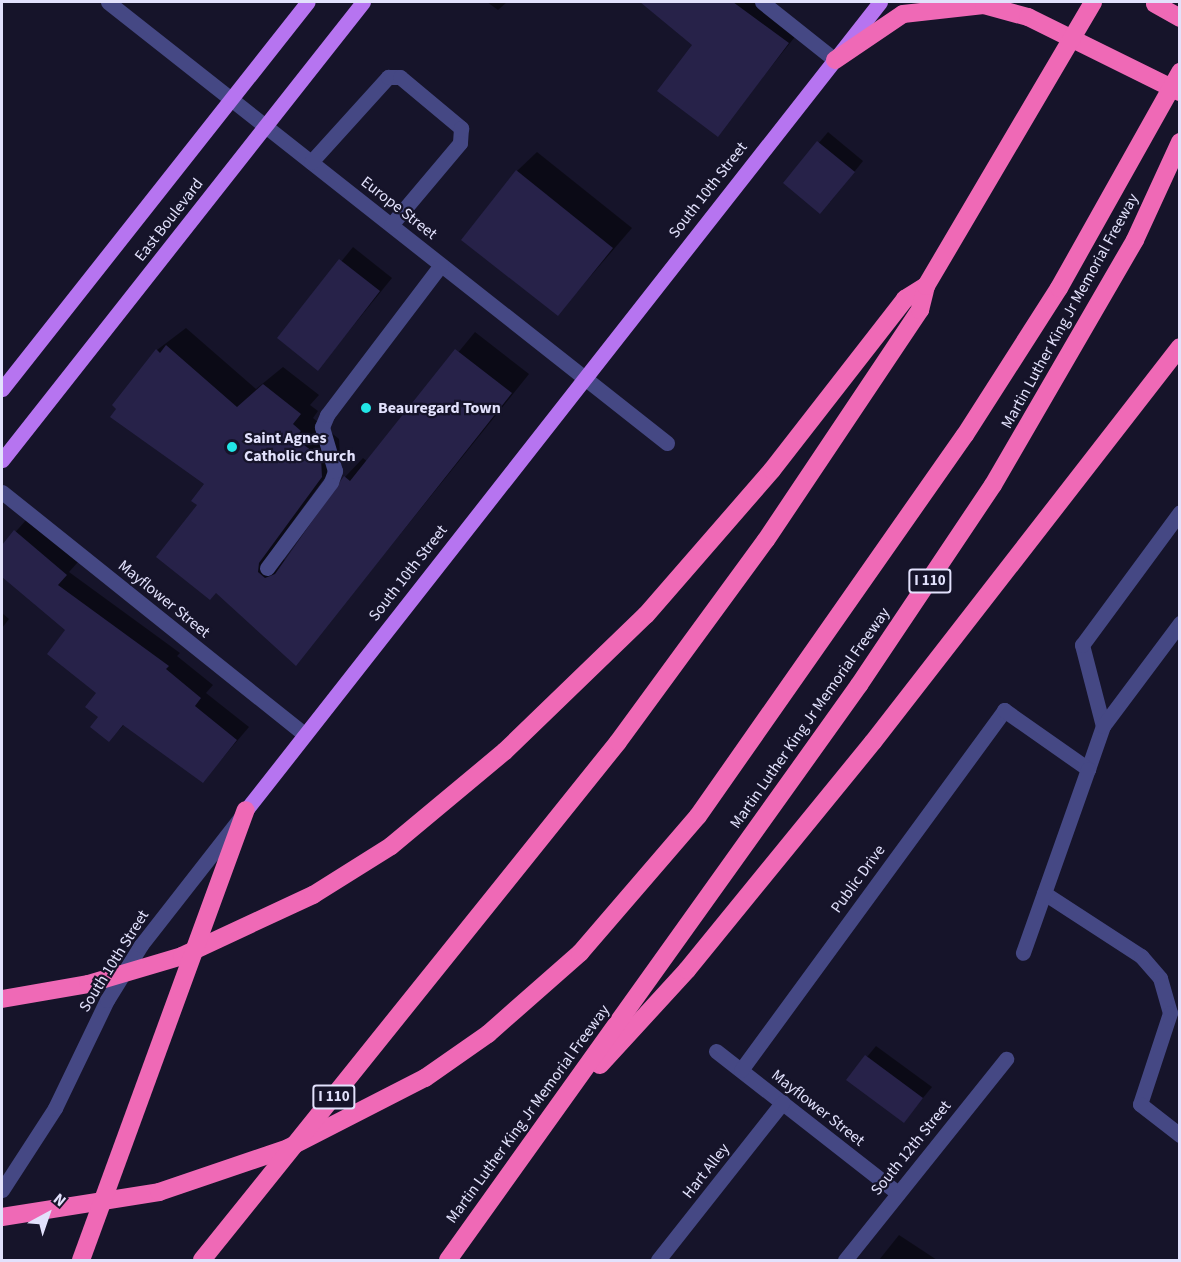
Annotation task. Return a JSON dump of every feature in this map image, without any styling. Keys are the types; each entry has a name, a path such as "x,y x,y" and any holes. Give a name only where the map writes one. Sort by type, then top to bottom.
{"highway":[{"path":"2,999 88,984 182,956 313,895 391,846 512,744 646,615 913,304 926,286 1094,2"},
{"path":"1154,3 1179,18"},
{"path":"835,60 903,14 984,5 1028,16 1179,92"},
{"path":"2,1217 125,1200 216,1174 288,1149 424,1078 488,1034 602,931 698,816 965,435 1059,288 1179,72"},
{"name":"Martin Luther King Jr Memorial Freeway","path":"448,1260 668,952 993,485 1093,316 1159,190 1179,142"},
{"name":"I 110","path":"202,1260 680,661 913,304"},
{"path":"550,1119 687,970 894,715 1179,347"},
{"path":"81,1260 246,810"}],"main road":[{"name":"East Boulevard","path":"2,389 308,2"},
{"name":"East Boulevard","path":"2,460 363,2"},
{"name":"South 10th Street","path":"246,810 583,377 880,2"},
{"path":"1154,3 1179,23"}],"street":[{"name":"Europe Street","path":"108,2 668,443"},
{"path":"762,2 835,60"},
{"path":"311,162 388,77 400,77 461,128 460,143 391,225"},
{"path":"267,568 331,482 335,471 322,427 327,415 441,265"},
{"name":"Mayflower Street","path":"2,492 304,734"},
{"path":"1103,726 1082,645 1179,512"},
{"path":"1023,953 1103,726 1179,623"},
{"name":"Public Drive","path":"741,1070 1004,710 1088,769"},
{"name":"South 10th Street","path":"2,1190 55,1108 107,1000 141,945 246,810"},
{"path":"1044,893 1142,956 1160,978 1170,1013 1140,1104 1179,1136"},
{"name":"Mayflower Street","path":"716,1051 897,1194"},
{"name":"South 12th Street","path":"845,1260 1006,1059"},
{"name":"Hart Alley","path":"658,1260 783,1102"}],"building":[{"path":"640,2 733,2 789,43 718,137 657,91 692,45"},
{"path":"817,141 855,172 820,214 783,183"},
{"path":"516,170 613,248 558,316 461,240"},
{"path":"339,259 380,291 318,371 277,338"},
{"path":"166,345 237,407 263,384 301,414 293,424 301,431 295,438 321,458 322,477 259,563 258,572 265,578 275,574 344,476 350,481 455,349 512,393 296,666 216,593 210,600 156,557 197,505 191,501 204,484 110,417 116,409 112,405 156,349 160,353"},
{"path":"14,530 67,575 58,585 169,666 166,669 201,698 195,706 237,740 203,783 123,725 109,742 90,727 98,717 85,707 96,693 47,654 65,630 2,577 2,545"},
{"path":"865,1055 923,1098 904,1123 846,1080"}],"place":[{"name":"Beauregard Town","path":"366,408"},
{"name":"Saint Agnes Catholic Church","path":"232,447"}]}
